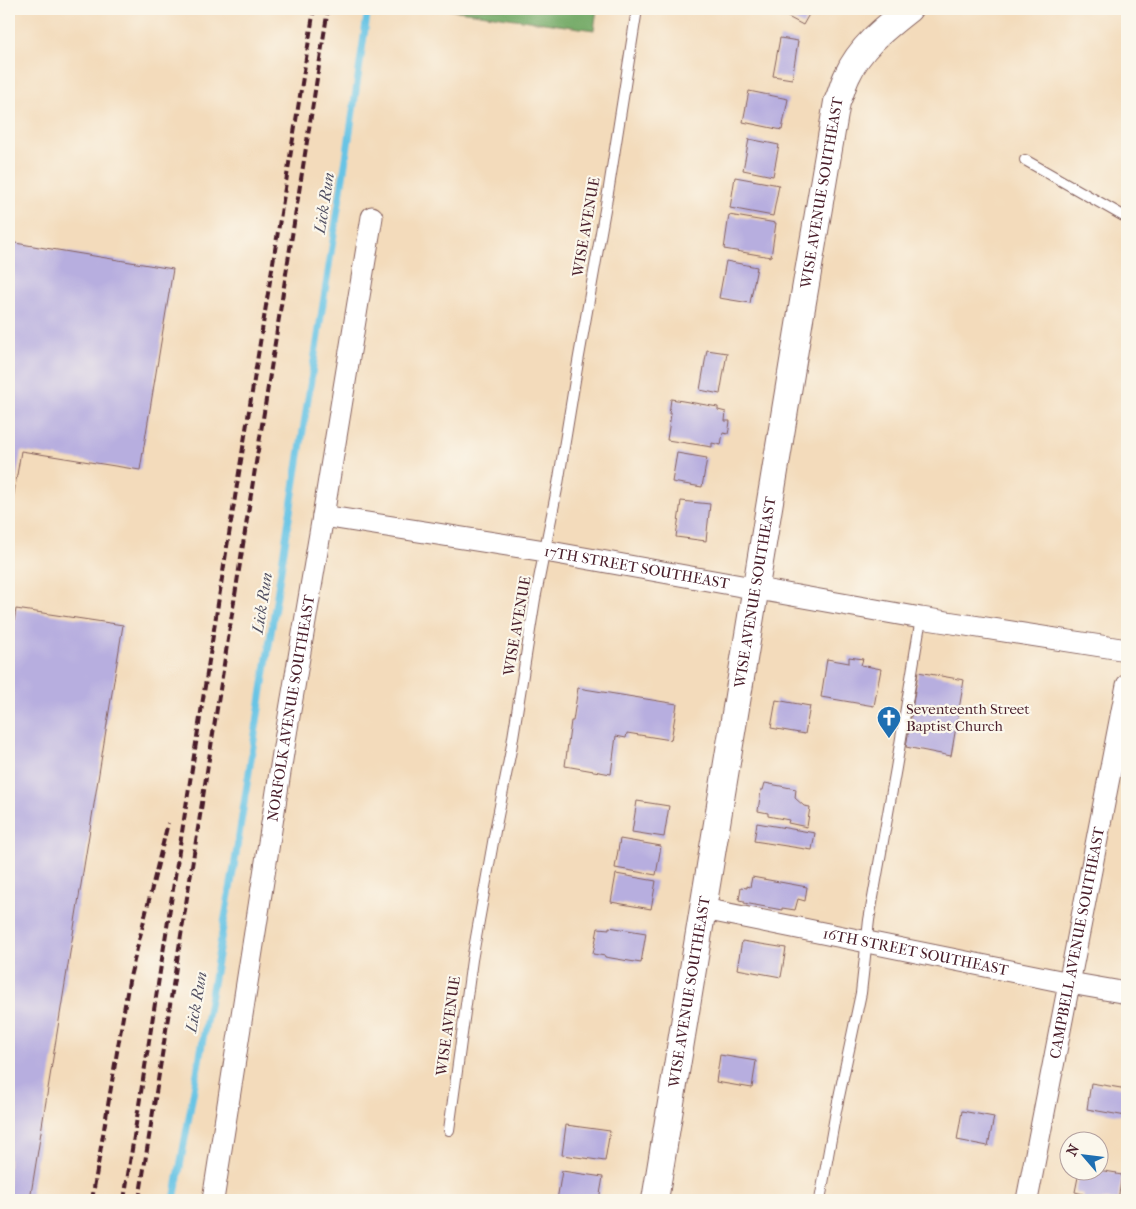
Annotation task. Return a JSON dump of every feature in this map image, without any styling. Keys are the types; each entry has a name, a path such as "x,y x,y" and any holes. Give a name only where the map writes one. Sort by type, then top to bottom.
{"street":[{"name":"WISE AVENUE SOUTHEAST","path":"655,1200 837,102 848,75 863,51 882,30 908,9"},
{"name":"NORFOLK AVENUE SOUTHEAST","path":"213,1200 286,734 372,217"},
{"name":"17TH STREET SOUTHEAST","path":"323,516 545,551 920,618 1127,650"},
{"name":"CAMPBELL AVENUE SOUTHEAST","path":"1027,1200 1127,685"},
{"name":"16TH STREET SOUTHEAST","path":"704,909 1127,993"}],"lane":[{"name":"WISE AVENUE","path":"449,1130 472,960 495,831 512,750 536,599 558,484 609,187 637,9"},
{"path":"1025,160 1127,218"},
{"path":"820,1200 836,1111 861,993 869,920 920,618"}],"green space":[{"path":"444,9 597,9 594,30"}],"building":[{"path":"773,9 812,9 803,25"},
{"path":"780,38 798,41 792,79 773,76"},
{"path":"749,91 788,99 782,130 743,122"},
{"path":"749,139 779,145 773,176 743,170"},
{"path":"735,177 779,185 773,216 730,208"},
{"path":"729,215 776,223 771,257 724,249"},
{"path":"9,242 173,269 140,470 21,451 10,517 9,517"},
{"path":"726,261 757,267 750,303 719,298"},
{"path":"707,350 727,353 720,394 700,390"},
{"path":"671,399 718,407 718,410 726,412 725,421 730,421 729,429 728,434 723,433 721,445 712,443 712,447 667,440"},
{"path":"677,453 707,458 702,487 672,482"},
{"path":"681,501 710,504 706,541 676,537"},
{"path":"16,609 123,625 30,1200 9,1200 9,654"},
{"path":"849,657 863,659 861,665 881,669 874,706 821,697 827,659 849,663"},
{"path":"918,672 964,680 951,756 906,747"},
{"path":"578,688 677,704 671,740 627,733 626,738 616,736 611,774 565,766"},
{"path":"776,700 810,706 805,734 771,728"},
{"path":"765,783 796,789 795,798 804,806 810,807 807,827 788,823 789,820 768,816 768,813 758,811 761,790 763,790"},
{"path":"637,801 669,806 664,837 632,832"},
{"path":"757,823 815,833 812,850 754,841"},
{"path":"620,839 661,846 656,875 615,868"},
{"path":"616,874 656,881 651,909 611,902"},
{"path":"752,877 807,887 805,901 798,899 795,910 782,908 782,910 744,903 744,901 739,900 741,887 750,887"},
{"path":"609,927 646,933 641,963 593,954 598,928 609,929"},
{"path":"742,941 786,948 781,977 737,969"},
{"path":"720,1055 756,1061 752,1088 716,1082"},
{"path":"1091,1083 1127,1089 1126,1116 1087,1109"},
{"path":"962,1111 994,1117 988,1146 957,1140"},
{"path":"566,1125 610,1131 605,1161 562,1155"},
{"path":"562,1171 603,1177 599,1200 557,1200"},
{"path":"1108,1172 1122,1175 1118,1200 1082,1198 1083,1194 1075,1192 1077,1182 1108,1182"}],"waterway":[{"name":"Lick Run","path":"174,1200 234,867 368,9"}],"railway":[{"path":"124,1200 314,9"},
{"path":"139,1200 328,9"},
{"path":"92,1200 129,981 168,823"}],"place":[{"name":"Seventeenth Street Baptist Church","path":"889,739"}]}
